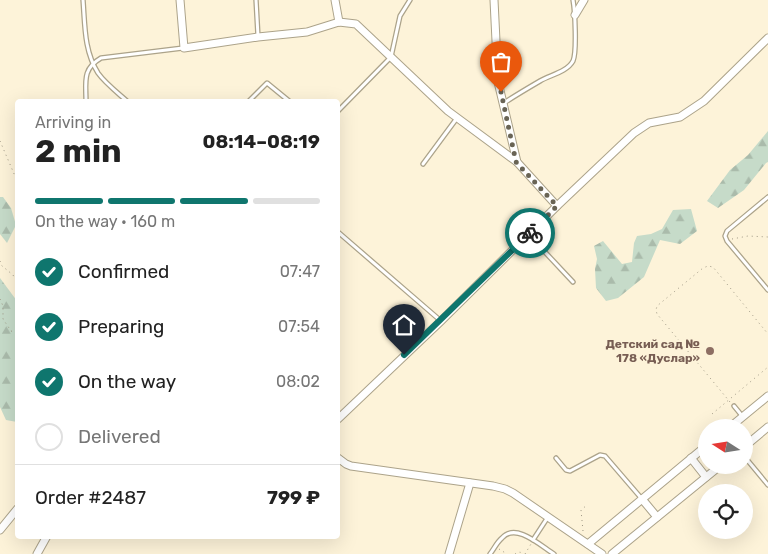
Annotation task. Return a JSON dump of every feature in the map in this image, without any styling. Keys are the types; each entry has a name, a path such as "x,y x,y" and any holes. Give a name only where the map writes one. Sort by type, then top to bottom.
{"street":[{"path":"180,0 184,48 307,32 339,22 356,24 448,110 516,162 557,206"},
{"path":"335,0 339,22"},
{"path":"494,0 498,82 516,162"},
{"path":"574,15 584,0"},
{"path":"340,417 634,133 649,123 680,117 704,101 766,43"},
{"path":"740,419 768,396"},
{"path":"753,440 768,427"},
{"path":"588,544 698,452"},
{"path":"691,458 706,477"},
{"path":"340,460 352,466 505,489 602,554"},
{"path":"612,554 710,474"},
{"path":"449,554 470,483"},
{"path":"642,499 657,517"},
{"path":"0,530 15,512"},
{"path":"37,554 45,539"}],"lane":[{"path":"83,0 85,41 93,63 99,75 125,99"},
{"path":"256,0 258,37"},
{"path":"340,110 391,57 400,16 410,0"},
{"path":"504,103 541,80 564,70 572,62 575,54 573,0"},
{"path":"86,99 85,78 93,63 101,58 184,48"},
{"path":"251,99 267,83 287,99"},
{"path":"423,164 458,118"},
{"path":"768,197 727,231 726,236 727,241 768,290"},
{"path":"340,234 440,321"},
{"path":"528,234 572,282"},
{"path":"734,406 743,417"},
{"path":"556,458 567,471 570,471 600,455 605,456 642,499"},
{"path":"753,467 768,485"},
{"path":"533,540 548,517"},
{"path":"490,554 502,537 510,533 521,534 554,554"}],"path":[{"path":"0,141 15,176"},
{"path":"727,241 748,236 768,237"},
{"path":"0,261 15,279"},
{"path":"729,400 657,314 657,306 703,268 710,266 713,267 768,334"},
{"path":"0,299 4,306 3,319 11,331 15,332"},
{"path":"712,414 768,367"},
{"path":"583,531 581,510 586,505"},
{"path":"515,554 520,552 524,554 533,540"},
{"path":"496,546 507,554"}],"green space":[{"path":"768,131 768,162 744,190 718,208 707,201 730,170 748,155"},
{"path":"0,197 3,197 11,208 15,227 7,243 0,234"},
{"path":"691,209 697,231 680,244 660,240 644,277 618,298 606,301 596,288 595,269 597,259 594,246 603,241 622,264 632,262 634,243 637,236 651,234 662,229 673,210"},
{"path":"0,278 15,298 15,422 6,420 0,407"}],"way so far":[{"path":"501,92 516,162 557,206 530,233"}],"place":[{"name":"Детский сад № 178 «Дуслар»","path":"710,351"}],"route":[{"path":"404,355 530,233"}]}
